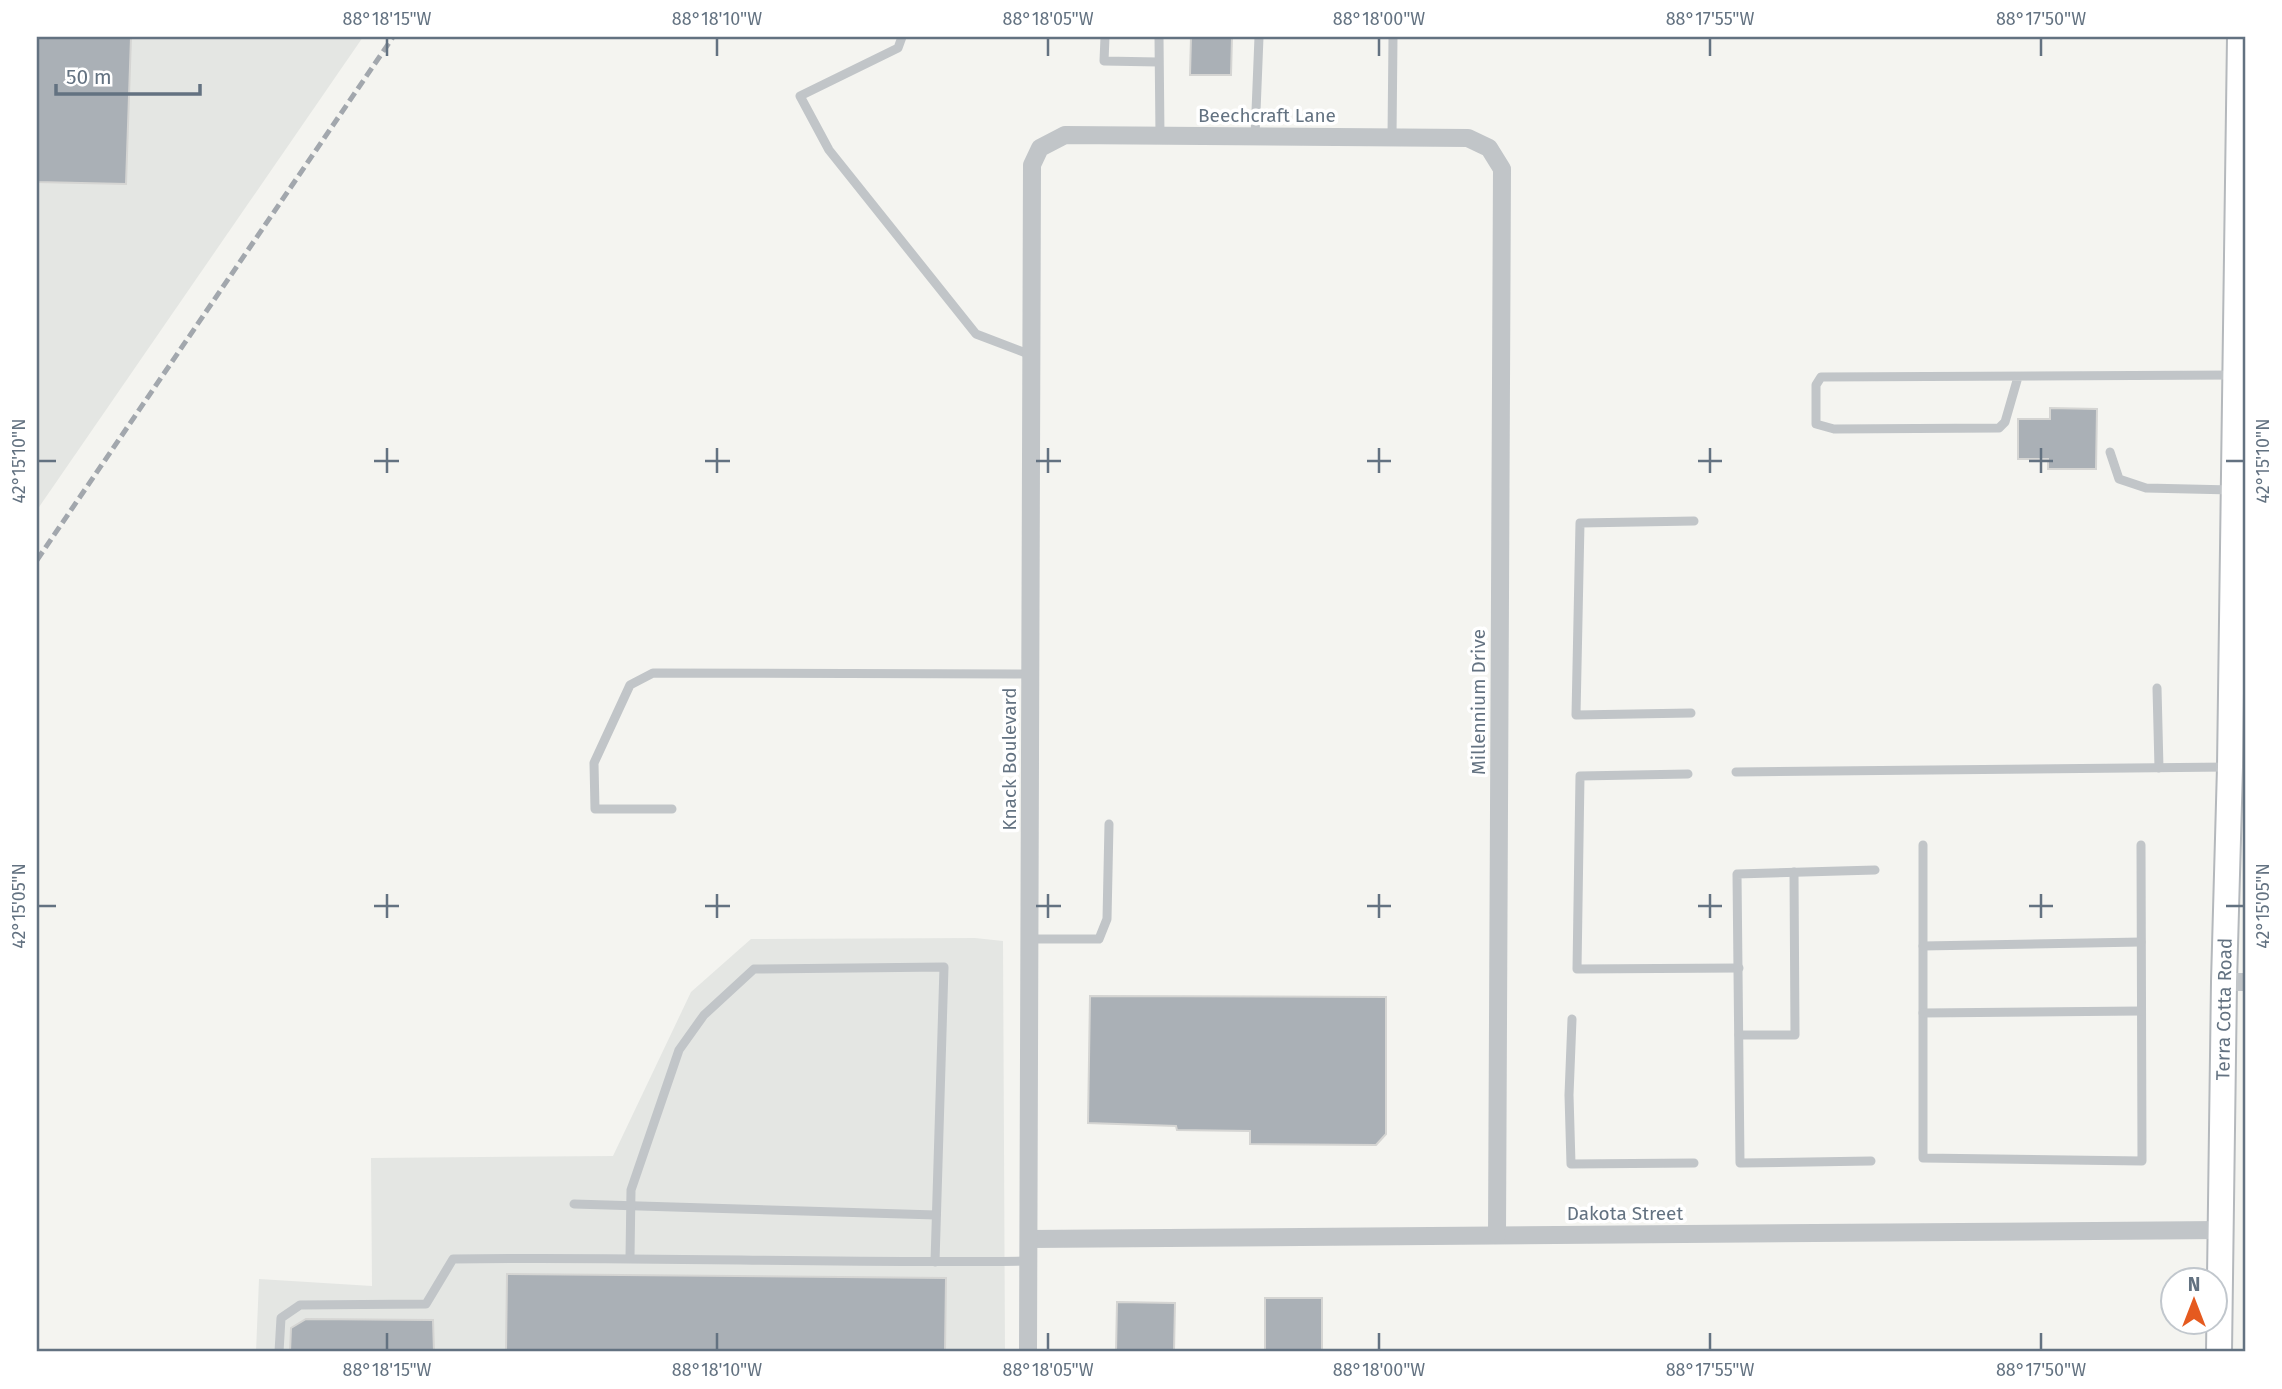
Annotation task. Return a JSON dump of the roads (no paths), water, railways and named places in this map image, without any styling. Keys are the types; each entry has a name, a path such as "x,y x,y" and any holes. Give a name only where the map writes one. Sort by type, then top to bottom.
{"street":[{"name":"Terra Cotta Road","path":"2219,1352 2221,1230 2234,982 2231,767 2234,490 2240,421 2235,375 2242,45"},
{"name":"Beechcraft Lane","path":"1032,165 1040,148 1065,135 1392,137 1468,138 1489,148 1502,169"},
{"name":"Knack Boulevard","path":"1028,1352 1032,165"},
{"name":"Millennium Drive","path":"1497,1235 1502,169"},
{"name":"Dakota Street","path":"1029,1239 2221,1230"}],"lane":[{"path":"902,37 898,48 800,96 829,150 976,334 1031,355"},
{"path":"1105,37 1104,61 1158,62"},
{"path":"1158,37 1160,136"},
{"path":"1255,136 1259,37"},
{"path":"1392,137 1393,37"},
{"path":"2018,377 2005,422 1999,428 1834,429 1816,424 1816,385 1821,377 2235,375"},
{"path":"2110,452 2119,479 2146,488 2234,490"},
{"path":"1691,713 1576,715 1577,607 1580,523 1693,521"},
{"path":"672,809 595,809 594,763 630,685 653,673 1030,674"},
{"path":"2157,688 2159,768"},
{"path":"1737,772 2231,767"},
{"path":"1688,774 1580,776 1577,969 1739,968"},
{"path":"1030,939 1099,939 1107,919 1109,824"},
{"path":"1923,845 1923,1158 2142,1161 2141,845"},
{"path":"1871,1161 1740,1163 1737,874 1875,870"},
{"path":"1739,1035 1795,1035 1794,872"},
{"path":"1923,946 2141,942"},
{"path":"631,1257 631,1190 679,1050 704,1015 754,969 944,967 935,1262"},
{"path":"1923,1013 2141,1011"},
{"path":"1572,1019 1569,1095 1571,1164 1693,1163"},
{"path":"573,1205 936,1215"},
{"path":"279,1352 281,1318 300,1304 426,1304 453,1259 631,1257 1029,1261"}],"railway":[{"path":"37,560 393,37"}]}
